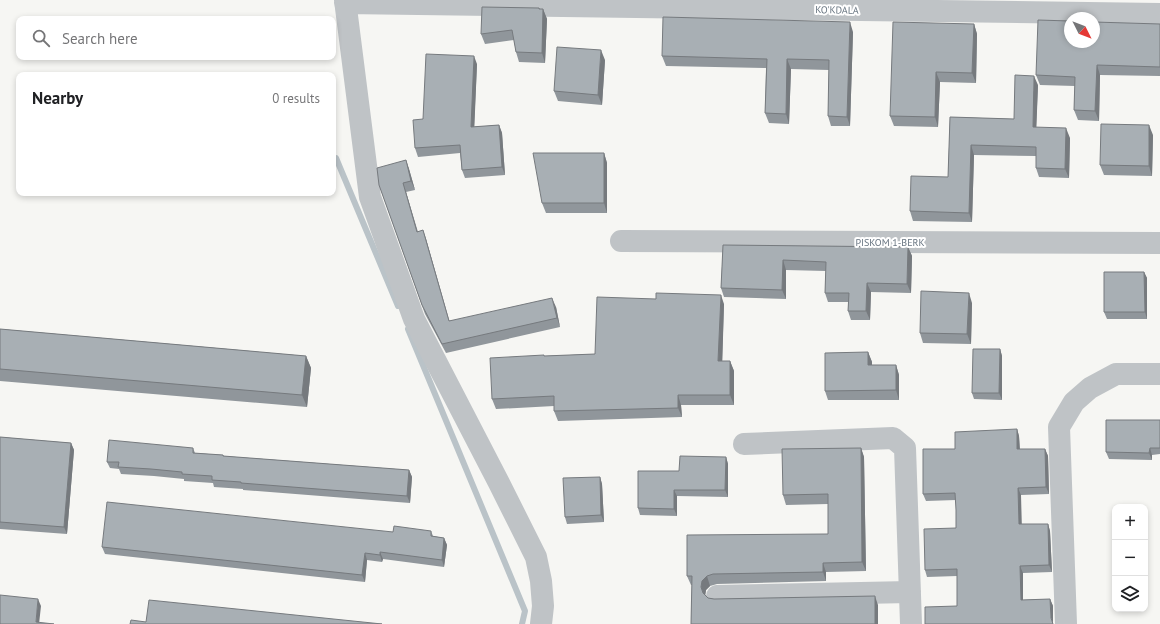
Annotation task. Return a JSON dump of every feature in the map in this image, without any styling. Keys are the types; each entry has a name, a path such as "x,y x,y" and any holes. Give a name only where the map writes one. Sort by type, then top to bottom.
{"street":[{"name":"KO'KDALA","path":"345,1 1160,14"},
{"path":"345,1 370,197 414,319 536,557 541,581 541,624"},
{"name":"PISKOM 1-BERK","path":"620,241 1160,243"},
{"path":"1066,624 1059,427 1074,402 1090,388 1116,374 1160,374"},
{"path":"744,444 893,438 905,448 911,624"},
{"path":"717,596 910,592"}],"building":[{"path":"482,7 543,9 542,53 516,52 512,30 481,34"},
{"path":"663,17 850,22 847,117 828,116 829,60 787,59 786,114 765,113 767,59 662,56"},
{"path":"1038,20 1064,21 1064,48 1100,48 1100,22 1160,24 1160,67 1097,65 1095,111 1074,110 1075,77 1036,75"},
{"path":"893,22 974,24 972,73 936,72 935,117 890,116"},
{"path":"557,47 601,50 598,95 554,91"},
{"path":"426,54 474,56 471,127 499,125 502,167 462,170 460,145 415,148 413,120 423,119"},
{"path":"1015,75 1034,76 1033,127 1066,128 1065,169 1036,168 1036,147 971,145 969,213 910,211 911,176 948,177 950,117 1014,119"},
{"path":"1101,124 1149,125 1149,166 1100,165"},
{"path":"533,153 604,153 604,203 542,203"},
{"path":"406,160 411,181 403,183 417,232 423,230 449,321 552,298 557,318 442,344 422,305 379,185 377,168"},
{"path":"723,245 908,247 907,284 867,283 866,311 848,311 849,293 825,293 826,262 783,260 782,290 721,288"},
{"path":"1104,272 1144,272 1145,312 1104,312"},
{"path":"921,291 969,293 967,334 920,333"},
{"path":"656,293 721,295 718,361 730,361 730,395 678,395 678,408 554,411 554,396 492,399 490,358 595,354 597,297 656,299"},
{"path":"0,329 306,356 302,395 0,369"},
{"path":"973,349 1000,349 999,393 972,393"},
{"path":"868,352 868,365 896,365 896,390 825,391 825,353"},
{"path":"1106,420 1160,420 1160,448 1150,448 1149,453 1106,452"},
{"path":"1017,429 1017,449 1045,449 1046,487 1018,488 1019,524 1048,524 1049,565 1020,566 1021,600 1050,599 1051,618 1053,624 925,624 925,607 957,606 957,569 925,570 924,529 956,528 956,510 955,493 923,494 923,449 955,449 955,432"},
{"path":"0,437 71,443 64,527 0,522"},
{"path":"109,440 193,448 193,453 223,456 409,470 407,496 241,483 212,480 212,476 182,474 182,472 118,467 119,462 107,462"},
{"path":"861,448 862,562 823,563 823,572 713,574 707,576 702,581 701,587 703,593 708,598 714,599 875,596 875,624 691,624 692,576 687,576 687,535 828,534 828,494 783,495 782,449"},
{"path":"680,456 726,457 725,490 674,490 674,509 638,508 638,471 679,471"},
{"path":"600,477 601,515 565,517 563,478"},
{"path":"107,502 393,532 394,526 431,531 431,536 444,538 442,560 380,552 380,555 365,553 362,575 102,547"},
{"path":"0,595 38,599 36,622 54,624 0,624"},
{"path":"149,600 382,624 130,624 131,620 146,622"}],"waterway":[{"path":"336,158 398,306"},
{"path":"408,329 525,611 522,624"}]}
